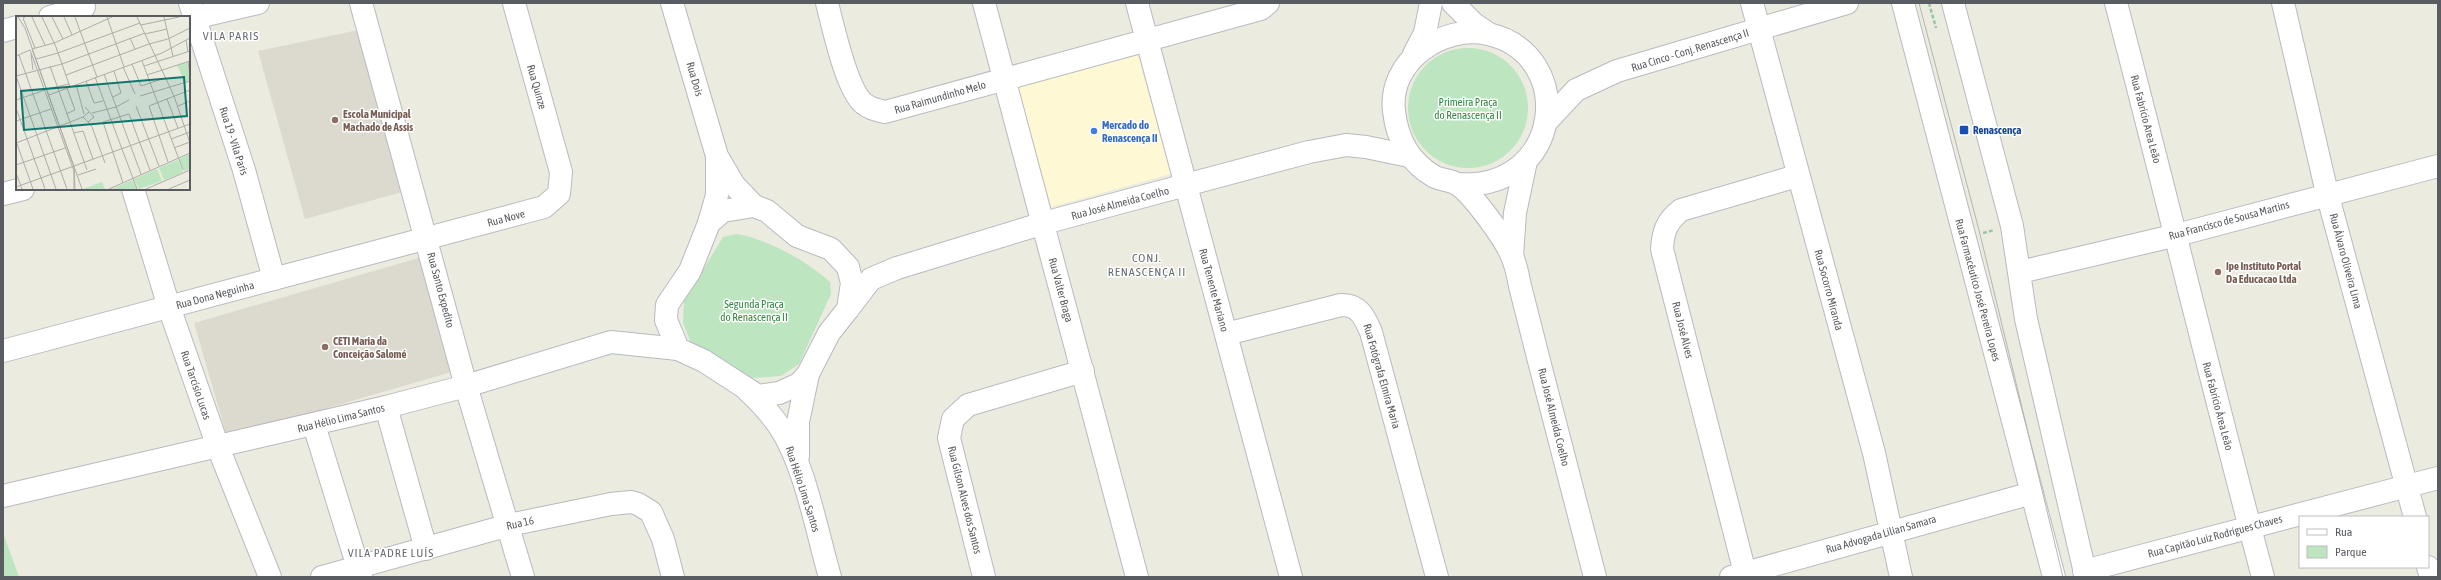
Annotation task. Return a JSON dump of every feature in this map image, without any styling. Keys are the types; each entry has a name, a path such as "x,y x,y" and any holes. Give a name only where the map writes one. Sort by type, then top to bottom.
{"street":[{"path":"188,13 258,3"},
{"name":"Rua Santo Expedito","path":"361,3 466,386 509,525 523,577"},
{"name":"Rua Quinze","path":"514,3 561,172"},
{"name":"Rua Dois","path":"672,3 717,156"},
{"name":"Rua Raimundinho Melo","path":"827,3 846,68 857,96 871,109 886,112 1005,78 1261,9 1268,3"},
{"name":"Rua Valter Braga","path":"984,3 1044,223 1137,577"},
{"name":"Rua Tenente Mariano","path":"1137,3 1291,577"},
{"path":"1431,3 1427,25 1421,43 1404,68 1396,87 1393,107 1396,128 1409,156 1436,177 1457,184 1474,185 1491,183 1507,176 1526,160 1538,145 1547,121 1546,92 1538,72 1526,55 1508,42 1488,34 1474,24 1453,3"},
{"name":"Rua Socorro Miranda","path":"1752,3 1797,176 1874,453 1892,530 1901,577"},
{"name":"Rua Cinco - Conj. Renascença II","path":"1547,121 1576,90 1617,72 1847,3"},
{"name":"Rua Farmacêutico José Pereira Lopes","path":"1903,3 2054,577"},
{"path":"1953,3 2012,226 2028,327 2085,574"},
{"name":"Rua Fabrício Area Leão","path":"2116,3 2176,235"},
{"name":"Rua Álvaro Oliveira Lima","path":"2283,3 2327,193 2415,516"},
{"path":"54,16 85,9"},
{"name":"Rua 19 - Vila Paris","path":"190,19 244,170 274,279"},
{"path":"3,31 16,27"},
{"path":"1404,68 1420,50 1441,38 1464,32 1488,34"},
{"name":"Rua José Almeida Coelho","path":"808,374 829,332 871,279 897,268 1044,223 1309,152 1346,145 1366,146 1409,156"},
{"path":"717,156 734,185 754,206 766,211 797,236 831,249 848,267 852,283 848,309"},
{"path":"678,349 670,334 666,320 667,305 690,271 709,223 717,195 717,156"},
{"path":"1512,256 1514,213 1526,160"},
{"name":"Rua Francisco de Sousa Martins","path":"2020,272 2176,235 2327,193 2438,166"},
{"name":"Rua Nove","path":"427,240 544,207 559,194 561,172"},
{"name":"Rua José Alves","path":"1738,575 1662,249 1663,235 1668,223 1681,210 1797,176"},
{"path":"1457,184 1478,206 1512,256"},
{"path":"3,194 19,190"},
{"name":"Rua Tarcísio Lucas","path":"133,190 169,307 218,447 270,577"},
{"path":"709,223 723,211 754,206"},
{"name":"Rua Fabrício Área Leão","path":"2176,235 2210,378 2263,577"},
{"name":"Rua Dona Neguinha","path":"3,351 427,240"},
{"name":"Rua José Almeida Coelho","path":"1512,256 1595,577"},
{"name":"Rua Fotógrafa Elmira Maria","path":"1226,334 1341,305 1346,305 1362,313 1371,332 1437,577"},
{"name":"Rua Hélio Lima Santos","path":"3,496 314,425 386,407 466,386 611,342 678,349 704,361 747,390 763,405 780,428 804,485 830,577"},
{"name":"Rua Gilson Alves dos Santos","path":"984,577 949,438 953,419 968,405 1083,371"},
{"path":"747,390 758,396 779,393 799,384 808,374"},
{"path":"804,485 798,456 796,432 808,374"},
{"path":"386,407 426,549"},
{"path":"314,425 360,572"},
{"name":"Rua Capitão Luiz Rodrigues Chaves","path":"2085,574 2250,527 2438,478"},
{"name":"Rua Advogada Lilian Samara","path":"1738,575 1892,530 2032,493"},
{"name":"Rua 16","path":"322,577 360,572 426,549 509,525 611,504 638,504 651,512 656,521 674,577"}],"path":[{"path":"1929,3 1936,28"},
{"path":"1964,238 1990,229 2012,226"}],"shaded area":[{"name":"Escola Municipal Machado de Assis","path":"368,28 413,189 305,219 258,51"},
{"name":"Mercado do Renascença II","path":"1138,55 1171,174 1051,207 1018,87"},
{"name":"CETI Maria da Conceição Salomé","path":"422,257 455,371 227,437 194,323"}],"green space":[{"name":"Primeira Praça do Renascença II","path":"1468,48 1480,49 1491,53 1501,58 1510,66 1518,75 1523,85 1527,96 1527,120 1523,131 1518,141 1510,150 1501,158 1491,163 1480,167 1468,168 1456,167 1445,163 1435,158 1426,150 1418,141 1413,131 1409,120 1408,108 1409,96 1413,85 1418,75 1426,66 1435,58 1445,53 1456,49"},
{"name":"Segunda Praça do Renascença II","path":"737,234 761,241 786,252 810,266 830,282 831,294 799,364 781,376 754,378 742,376 691,343 683,323 684,301 723,237"},
{"path":"3,533 19,577 3,577"}],"tram line":[{"path":"1919,3 1980,234 2063,577"}],"place":[{"name":"Escola Municipal Machado de Assis","path":"335,120"},
{"name":"Renascença","path":"1964,130"},
{"name":"Mercado do Renascença II","path":"1094,131"},
{"name":"Ipe Instituto Portal Da Educacao Ltda","path":"2218,272"},
{"name":"CETI Maria da Conceição Salomé","path":"325,347"}],"district":[{"name":"VILA PARIS","path":"231,36"},
{"name":"CONJ. RENASCENÇA II","path":"1147,265"},
{"name":"VILA PADRE LUÍS","path":"391,553"}]}
